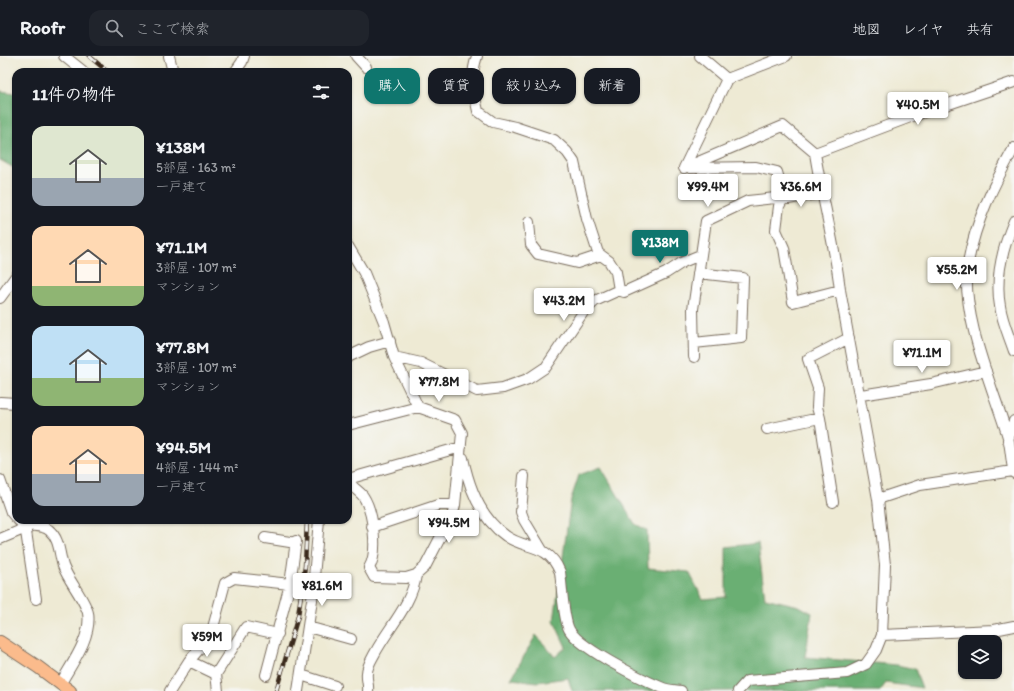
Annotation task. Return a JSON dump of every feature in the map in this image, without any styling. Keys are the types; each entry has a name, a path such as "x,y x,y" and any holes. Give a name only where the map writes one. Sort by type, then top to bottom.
{"main road":[{"path":"0,642 65,687"}],"street":[{"path":"64,56 79,68"},
{"path":"169,56 172,68"},
{"path":"238,68 244,56"},
{"path":"356,56 366,67"},
{"path":"477,56 472,70 473,89 478,111 493,122 515,127 554,140 567,152 574,162 598,254 608,261 616,272 619,290"},
{"path":"700,56 727,79"},
{"path":"684,168 727,79 786,56"},
{"path":"815,154 913,116 1014,82"},
{"path":"684,168 783,126 815,154 821,193 837,262 840,290 861,395 878,499 884,564 882,635 876,650 866,664 847,673 747,681 738,691"},
{"path":"878,499 920,486 1014,472 1008,440 969,312 968,264 982,212 1014,148"},
{"path":"684,168 756,167 777,172 784,197 779,206 776,230 784,248 793,302 840,290"},
{"path":"694,358 693,309 706,221 748,201 784,197 788,199 821,193"},
{"path":"1014,221 1001,262 998,288 1000,306 1014,350"},
{"path":"530,222 531,245 538,254 577,263 601,255"},
{"path":"352,253 364,273 384,322 394,357 418,407"},
{"path":"394,357 421,363 478,391 503,388 528,379 546,367 584,311 595,302 619,290 624,292 666,273 683,262 700,255"},
{"path":"694,343 741,338 743,278 698,273"},
{"path":"0,298 12,282"},
{"path":"832,502 820,418 817,407 818,388 808,359 849,338"},
{"path":"352,355 369,347 390,341"},
{"path":"861,395 931,384 986,371"},
{"path":"0,402 12,403"},
{"path":"352,424 418,407 455,420 462,433 453,513 425,567 416,575 406,578 374,577 369,568 373,562 375,548 369,513 363,496 352,486"},
{"path":"767,429 820,418"},
{"path":"1008,440 1014,421"},
{"path":"352,479 461,447"},
{"path":"461,447 467,479 482,512 506,537 542,550"},
{"path":"524,476 521,512 524,520 542,550 557,565 560,572 568,628 574,636 615,665 664,688 681,691"},
{"path":"0,480 12,513"},
{"path":"372,527 438,505 455,505"},
{"path":"0,539 19,531 20,524"},
{"path":"21,524 36,599"},
{"path":"30,524 47,529 52,533 57,542 63,566 88,612 87,629 65,687"},
{"path":"298,691 312,600 319,524"},
{"path":"265,538 296,542 290,584 266,675"},
{"path":"368,691 367,673 371,660 385,633 410,598 416,575"},
{"path":"170,691 189,661 211,635 225,583 234,578 290,584"},
{"path":"882,635 994,630 1014,626"},
{"path":"218,691 216,674 246,627 278,634"},
{"path":"308,627 351,639"},
{"path":"189,661 216,674"},
{"path":"301,675 335,686"}],"green space":[{"path":"0,91 12,92 12,167 0,160"},
{"path":"601,467 635,524 647,530 648,568 689,572 703,599 726,597 726,547 758,543 765,598 799,606 812,613 805,657 897,665 915,669 922,688 886,683 880,691 572,691 568,678 538,682 511,679 536,635 555,657 566,647 554,621 571,499 579,475"}],"railway":[{"path":"89,56 103,68"},
{"path":"276,691 298,616 305,566 307,524"}]}
